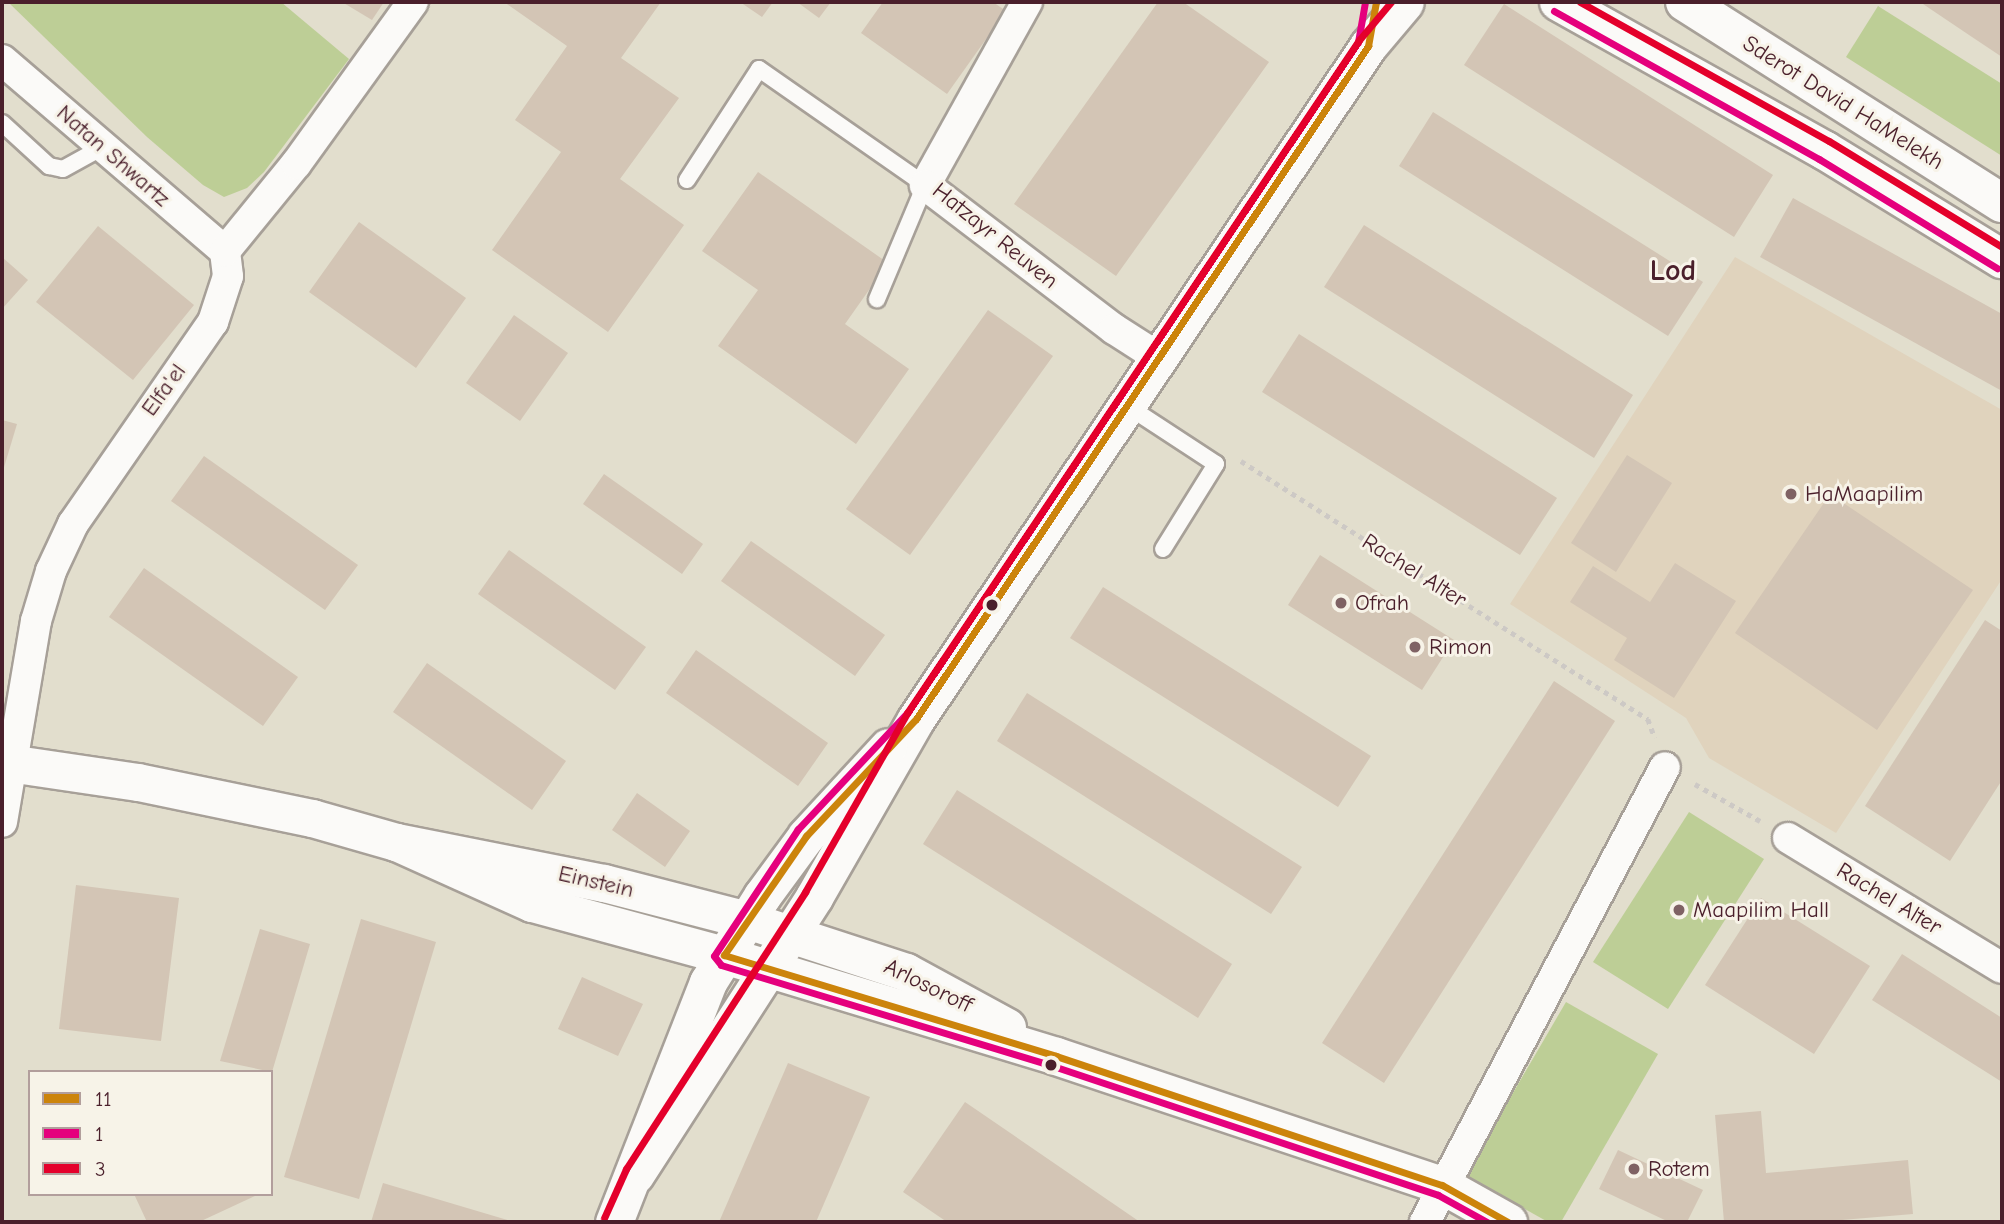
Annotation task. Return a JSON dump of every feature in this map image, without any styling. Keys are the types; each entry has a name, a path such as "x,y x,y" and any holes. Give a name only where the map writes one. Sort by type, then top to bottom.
{"main road":[{"name":"Sderot David HaMelekh","path":"1559,2 1824,150 2002,259"},
{"name":"Sderot David HaMelekh","path":"1685,2 2002,203"}],"street":[{"path":"225,251 296,164 413,2"},
{"name":"Hatzayr Reuven","path":"1027,2 925,186 1114,329 1161,359"},
{"path":"1368,46 1377,2"},
{"path":"635,1175 793,932 866,813 916,719 1129,407 1368,46 1405,2"},
{"name":"Natan Shwartz","path":"2,60 225,251"},
{"name":"Elfa'el","path":"2,821 8,762 36,621 51,571 107,469 213,322 228,276 225,251"},
{"path":"614,1222 635,1175 687,1029 724,955 806,836 916,719"},
{"name":"Einstein","path":"8,762 138,782 312,818 396,842 604,883 793,932"},
{"path":"1425,1222 1442,1185 1665,767"},
{"name":"Rachel Alter","path":"1788,838 2002,968"},
{"name":"Einstein","path":"396,842 532,903 724,955"},
{"name":"Arlosoroff","path":"793,932 906,972 1056,1055"},
{"name":"Arlosoroff","path":"724,955 1056,1055 1442,1185 1508,1222"}],"lane":[{"path":"687,180 759,69 925,186 877,299"},
{"path":"2,123 49,166 63,169 103,147"},
{"path":"1129,407 1216,464 1163,549"}],"path":[{"name":"Rachel Alter","path":"1229,454 1648,719 1665,767"},
{"path":"1665,767 1788,838"}],"shaded area":[{"name":"HaMaapilim","path":"1735,257 2002,410 2002,579 1836,833 1709,758 1686,718 1510,604"}],"green space":[{"path":"8,2 281,2 349,59 264,172 247,188 224,197 203,185 147,137"},
{"path":"1878,6 2002,84 2002,156 1846,57"},
{"name":"Maapilim Hall","path":"1689,812 1764,859 1668,1009 1593,962"},
{"path":"1566,1002 1658,1054 1561,1222 1548,1222 1465,1175"}],"building":[{"path":"342,2 384,2 372,20"},
{"path":"504,2 661,2 621,58 679,98 620,179 684,225 608,332 492,250 561,152 515,120 567,46"},
{"path":"740,2 773,2 762,17"},
{"path":"797,2 831,2 819,18"},
{"path":"883,2 993,2 1006,11 947,94 861,33"},
{"path":"1158,2 1183,2 1269,62 1116,276 1014,204"},
{"path":"1920,2 2002,2 2002,57 1972,37"},
{"path":"1504,4 1773,175 1734,237 1464,65"},
{"path":"1433,112 1703,282 1668,336 1399,166"},
{"path":"758,172 888,263 845,324 909,369 856,444 718,346 758,290 702,251"},
{"path":"1793,198 2002,314 2002,391 1760,257"},
{"path":"359,222 466,298 416,368 309,292"},
{"path":"1364,225 1633,395 1594,458 1324,287"},
{"path":"98,226 194,305 133,380 36,302"},
{"path":"2,257 28,280 2,309"},
{"path":"988,310 1053,356 910,555 846,509"},
{"path":"514,315 568,353 520,421 466,383"},
{"path":"1299,334 1557,498 1520,555 1262,392"},
{"path":"2,420 17,424 2,474"},
{"path":"1627,455 1672,483 1616,572 1571,543"},
{"path":"204,456 358,565 325,610 171,501"},
{"path":"604,474 703,544 682,574 583,504"},
{"path":"1830,494 1973,590 1877,730 1735,633"},
{"path":"751,541 885,635 855,676 721,581"},
{"path":"509,550 646,647 615,690 478,594"},
{"path":"1320,555 1454,640 1422,690 1288,605"},
{"path":"1675,563 1736,601 1674,698 1614,660 1627,638 1570,602 1593,566 1650,602"},
{"path":"144,568 298,677 263,726 109,617"},
{"path":"1103,587 1371,756 1338,807 1070,638"},
{"path":"1985,620 2002,631 2002,780 1950,861 1865,806"},
{"path":"696,650 828,743 798,786 666,693"},
{"path":"427,663 566,761 532,810 393,712"},
{"path":"1554,681 1615,721 1384,1083 1322,1043"},
{"path":"1027,693 1302,867 1271,914 997,741"},
{"path":"957,790 1232,964 1198,1018 923,844"},
{"path":"637,793 690,831 665,867 612,830"},
{"path":"76,885 179,898 161,1041 59,1029"},
{"path":"1761,898 1870,966 1814,1054 1705,985"},
{"path":"361,919 436,942 359,1199 284,1177"},
{"path":"260,929 310,944 273,1070 220,1061"},
{"path":"1902,954 2002,1018 2002,1082 1872,1000"},
{"path":"582,977 643,1004 618,1056 558,1029"},
{"path":"788,1063 870,1097 816,1222 719,1222"},
{"path":"965,1102 1140,1222 947,1222 903,1192"},
{"path":"1761,1111 1766,1173 1908,1160 1913,1214 1818,1222 1724,1222 1715,1115"},
{"name":"Rotem","path":"1618,1150 1703,1190 1687,1222 1669,1222 1599,1189"},
{"path":"383,1183 514,1222 371,1222"},
{"path":"135,1196 255,1196 199,1222 147,1222"}],"transit line":[{"name":"1","path":"1365,2 1358,42 908,712 798,829 714,956 721,965 1053,1066 1438,1195 1487,1222"},
{"name":"11","path":"724,955 806,836 916,719 1368,46 1376,2"},
{"name":"3","path":"604,1218 626,1169 805,892 907,713 1359,40 1391,2"},
{"name":"3","path":"1580,2 1829,141 2002,247"},
{"name":"1","path":"1554,11 1819,159 1997,268"},
{"name":"11","path":"724,955 1056,1056 1442,1185 1508,1222"}],"place":[{"name":"HaMaapilim","path":"1791,494"},
{"name":"Ofrah","path":"1341,603"},
{"name":"Rimon","path":"1415,647"},
{"name":"Maapilim Hall","path":"1679,910"},
{"name":"Rotem","path":"1634,1169"}],"district":[{"name":"Lod","path":"1673,271"}]}
